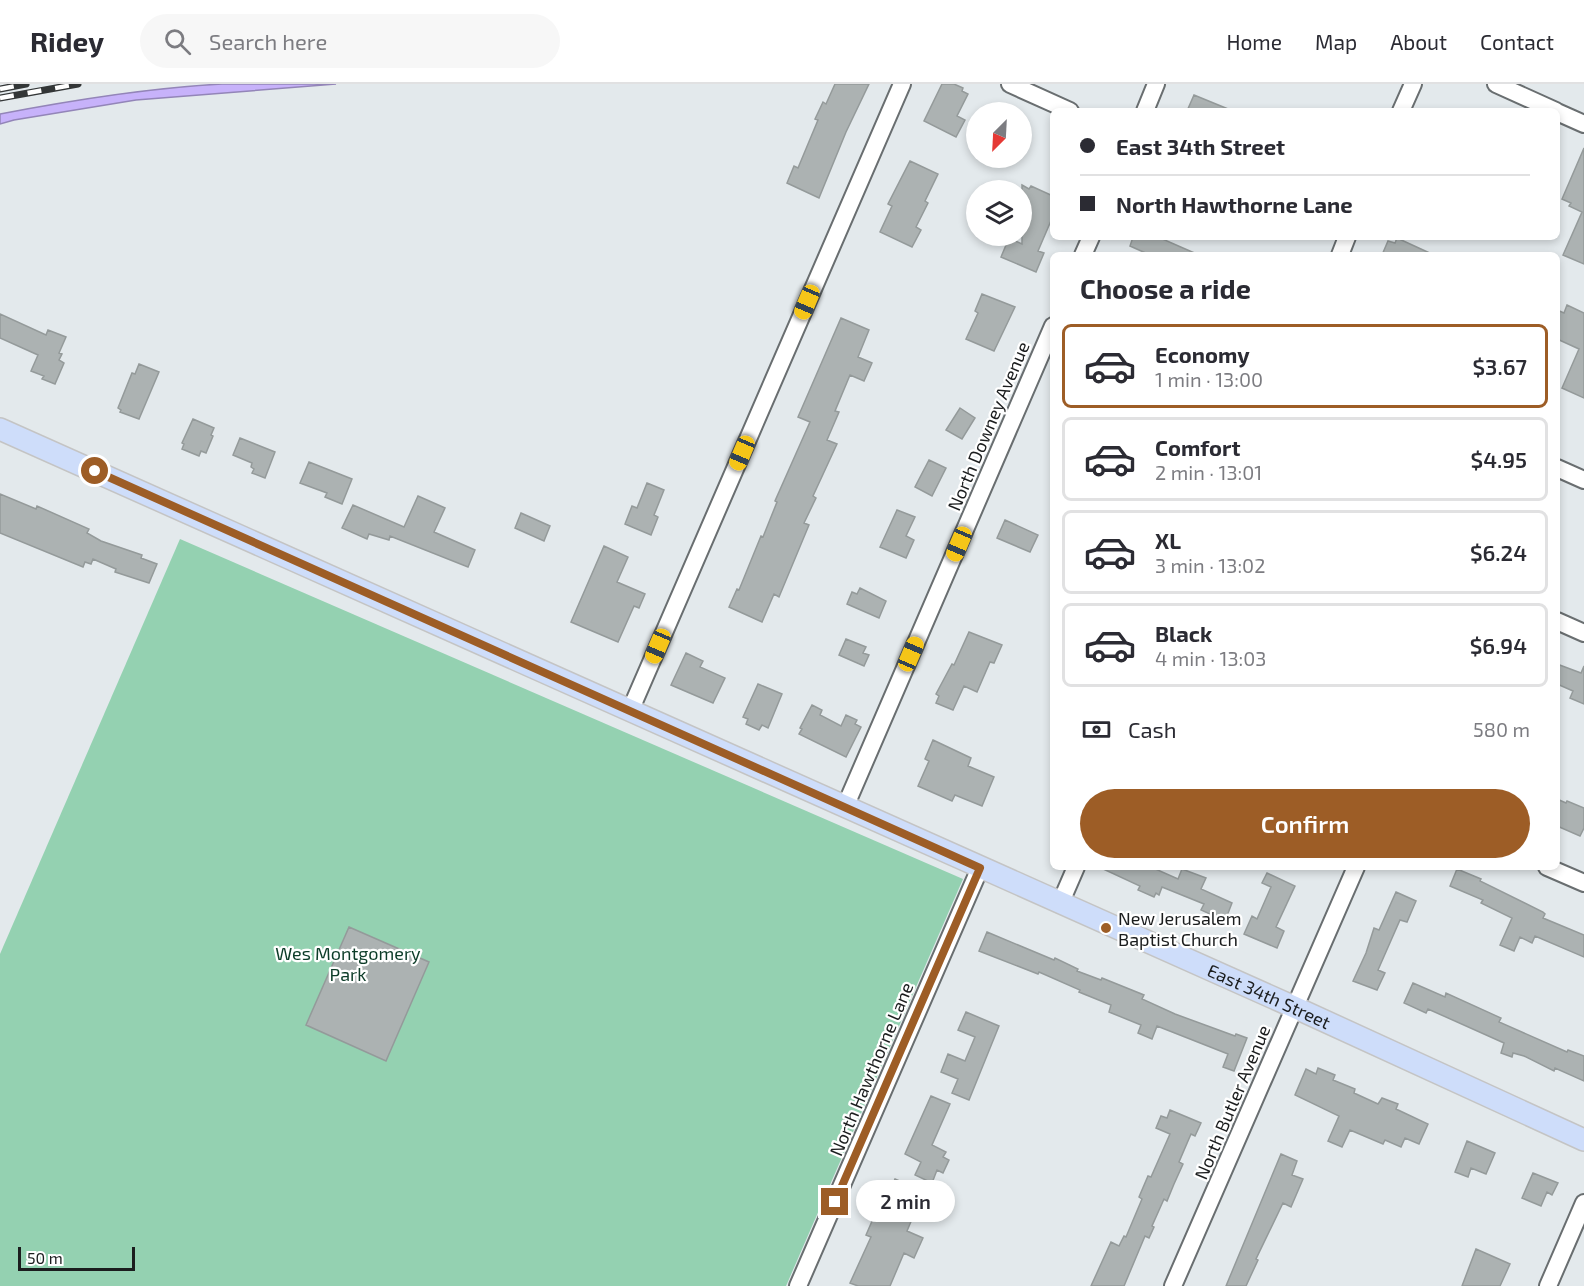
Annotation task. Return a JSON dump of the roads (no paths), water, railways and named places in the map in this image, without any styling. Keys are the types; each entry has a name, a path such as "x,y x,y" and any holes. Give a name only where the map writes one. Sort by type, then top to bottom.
{"main road":[{"name":"East 34th Street","path":"0,429 1294,1007 1584,1140"}],"street":[{"path":"630,711 902,84"},
{"path":"1010,84 1063,108"},
{"path":"1146,108 1156,84"},
{"path":"1402,108 1413,84"},
{"path":"1496,84 1549,108"},
{"path":"1560,113 1584,124"},
{"name":"North Downey Avenue","path":"845,807 1050,333"},
{"path":"1560,469 1584,480"},
{"path":"1560,622 1584,633"},
{"name":"North Hawthorne Lane","path":"798,1286 980,868"},
{"path":"1060,904 1075,870"},
{"name":"North Butler Avenue","path":"1173,1286 1355,870"},
{"path":"1554,870 1584,883"},
{"path":"1548,1286 1584,1203"}],"railway":[{"path":"0,89 26,84"},
{"path":"0,98 78,84"}],"place":[{"name":"New Jerusalem Baptist Church","path":"1106,928"}],"park label":[{"name":"Wes Montgomery Park","path":"348,963"}]}
